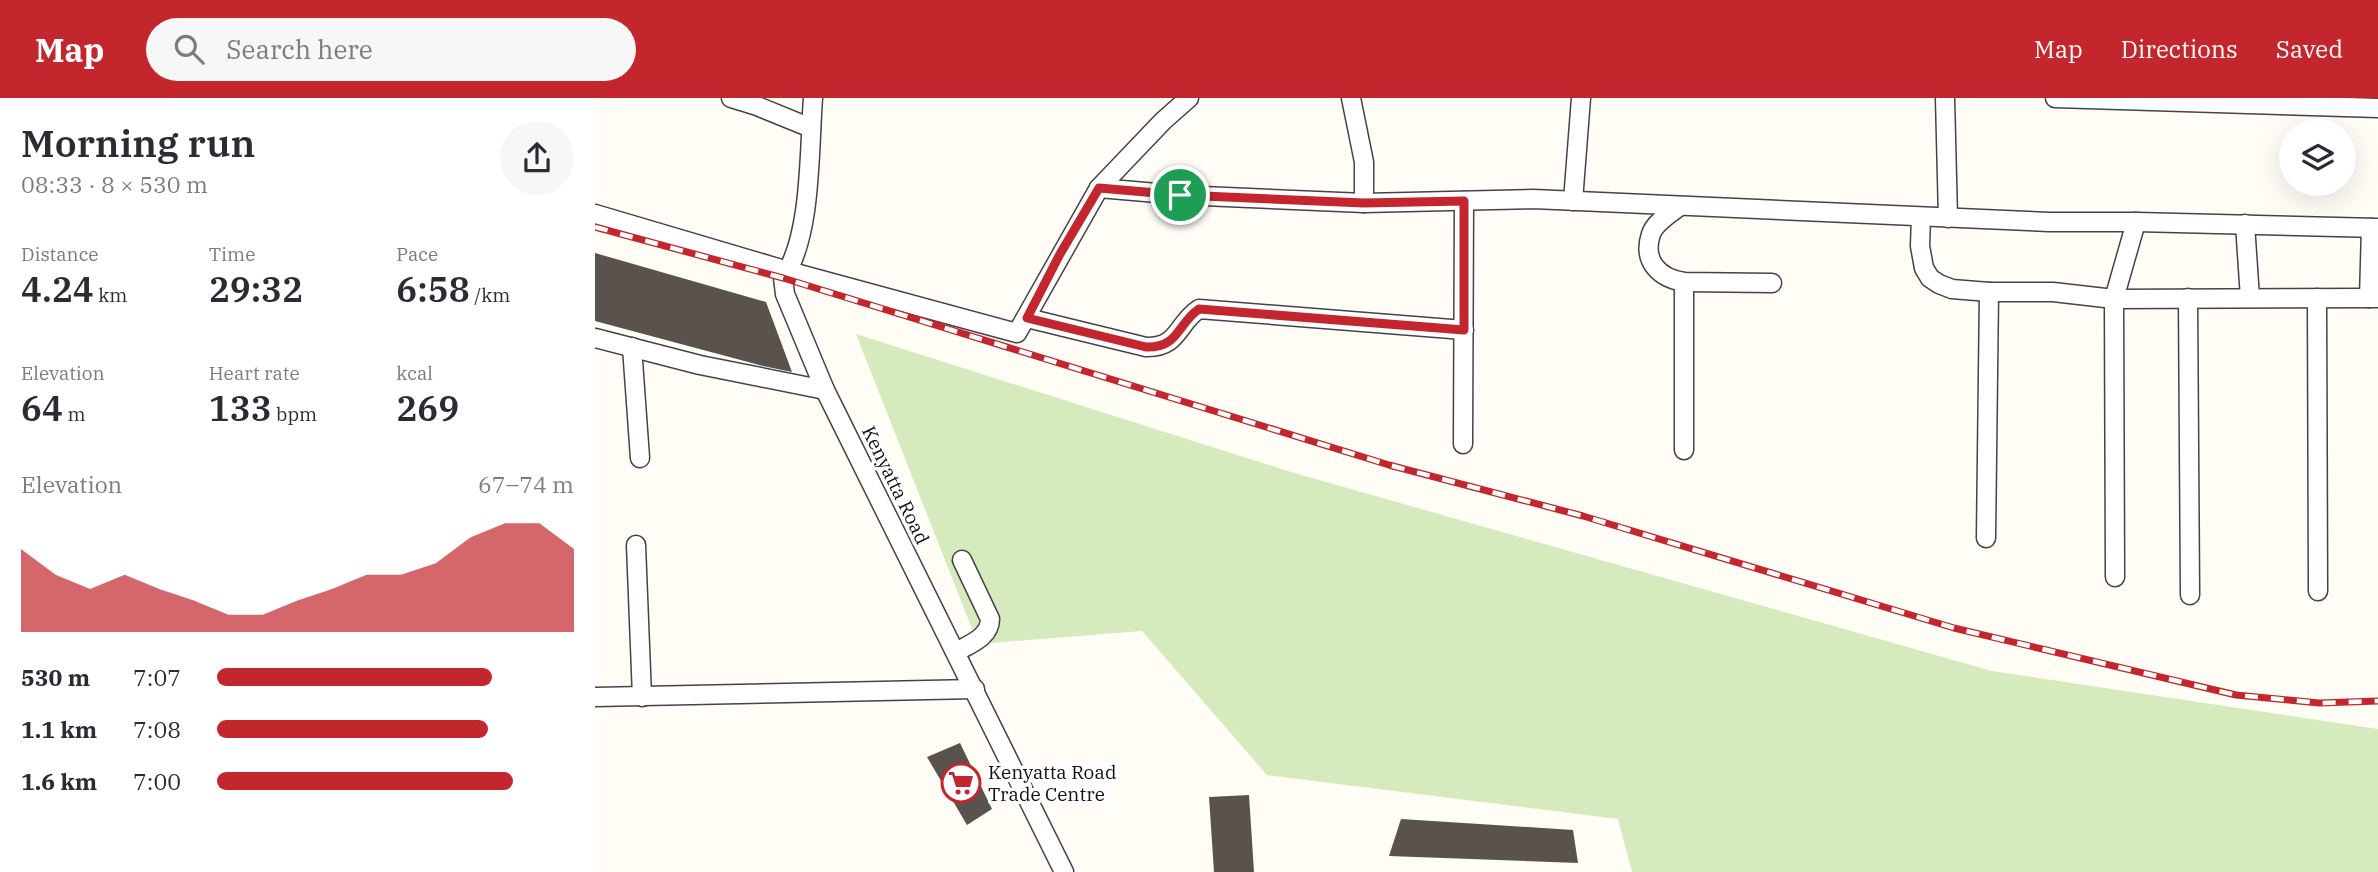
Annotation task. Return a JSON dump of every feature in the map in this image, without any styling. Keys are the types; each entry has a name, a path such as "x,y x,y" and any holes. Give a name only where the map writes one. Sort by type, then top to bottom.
{"street":[{"path":"731,98 811,128"},
{"name":"Kenyatta Road","path":"813,98 803,227 795,260 783,278 785,294 825,390 1064,872"},
{"path":"595,214 788,271 1017,333 1099,188 1163,121 1189,98"},
{"path":"1351,98 1361,142 1364,203"},
{"path":"1573,201 1581,98"},
{"path":"1945,98 1948,218"},
{"path":"2056,98 2312,102 2378,108"},
{"path":"1099,188 1180,195 1364,203 1533,200 2049,222 2375,228 2374,298 2115,299 2053,292 1952,289 1930,278 1924,268 1920,246 1921,217"},
{"path":"1463,444 1464,201"},
{"path":"1680,206 1656,226 1651,234 1651,260 1656,271 1671,280 1684,282 1772,283"},
{"path":"2115,577 2115,299 2136,222"},
{"path":"2245,224 2250,298"},
{"path":"1684,282 1684,450"},
{"path":"1986,538 1989,292"},
{"path":"2188,298 2190,595"},
{"path":"2317,298 2318,591"},
{"path":"1027,318 1146,347 1160,348 1177,336 1189,316 1199,309 1464,330"},
{"path":"595,338 700,365 825,390"},
{"path":"632,348 640,458"},
{"path":"636,545 642,696"},
{"path":"956,652 990,628 990,619 962,560"},
{"path":"595,697 975,690"}],"green space":[{"path":"856,334 1291,472 1992,671 2378,729 2378,872 1632,872 1618,819 1267,775 1142,631 978,644"}],"building":[{"path":"595,253 766,302 792,372 595,321"},
{"name":"Kenyatta Road Trade Centre","path":"960,743 992,809 967,825 927,757"},
{"path":"1249,795 1254,872 1214,872 1209,797"},
{"path":"1401,819 1573,830 1578,863 1389,856"}],"railway":[{"path":"595,227 783,278 1389,465 1583,516 1954,628 2236,695 2319,703 2378,701"}],"place":[{"name":"Kenyatta Road Trade Centre","path":"961,783"}],"route":[{"path":"1099,188 1180,195 1364,203 1464,201 1464,330 1199,309 1189,316 1177,336 1160,348 1146,347 1027,318 1060,254 1099,188"}]}
